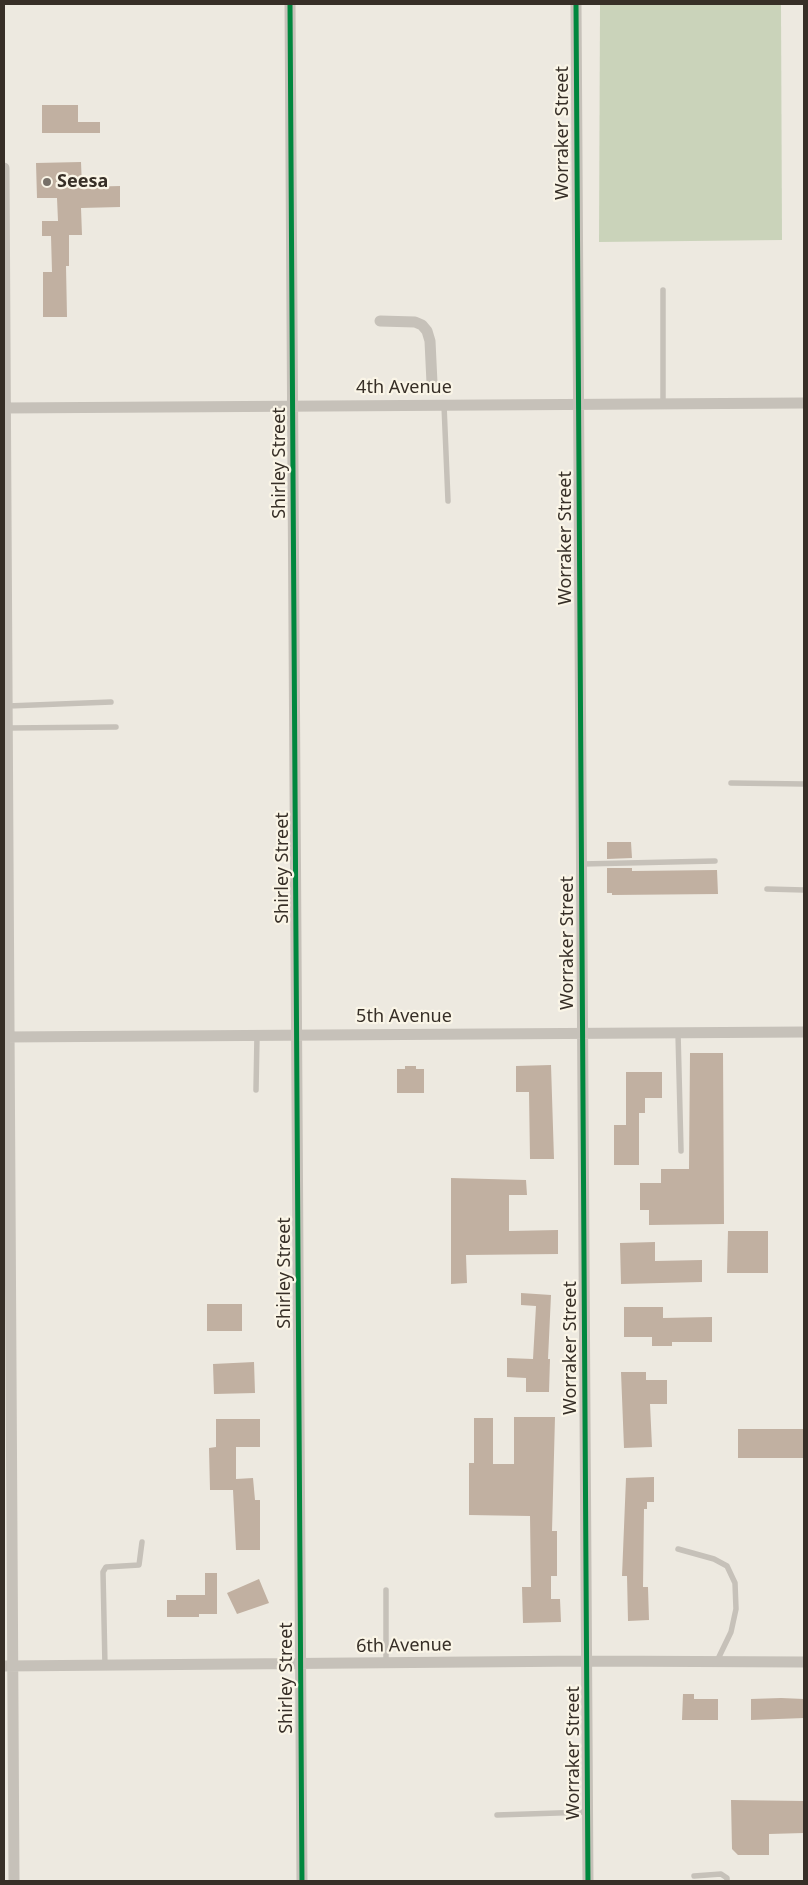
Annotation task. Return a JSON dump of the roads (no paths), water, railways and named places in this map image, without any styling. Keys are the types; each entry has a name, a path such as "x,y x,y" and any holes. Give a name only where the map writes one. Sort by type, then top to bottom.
{"street":[{"name":"Shirley Street","path":"290,4 302,1881"},
{"name":"Worraker Street","path":"576,4 588,1881"},
{"path":"4,168 8,706 8,1666 14,1881"},
{"path":"380,321 415,322 422,325 427,331 430,341 432,383"},
{"name":"4th Avenue","path":"5,408 804,403"},
{"name":"5th Avenue","path":"7,1037 804,1032"},
{"name":"6th Avenue","path":"8,1666 301,1665 587,1661 804,1662"}],"lane":[{"path":"663,290 663,404"},
{"path":"444,406 448,500"},
{"path":"8,706 111,702"},
{"path":"8,728 116,727"},
{"path":"731,783 804,784"},
{"path":"582,864 715,861"},
{"path":"766,889 804,890"},
{"path":"678,1033 681,1151"},
{"path":"256,1090 257,1036"},
{"path":"105,1666 103,1572 106,1567 140,1565 142,1542"},
{"path":"678,1549 714,1559 727,1566 735,1584 736,1610 731,1632 716,1661"},
{"path":"386,1590 386,1664"},
{"path":"497,1815 588,1812"},
{"path":"694,1876 721,1874 727,1878 726,1881"}],"place":[{"name":"Seesa","path":"47,182"}]}
